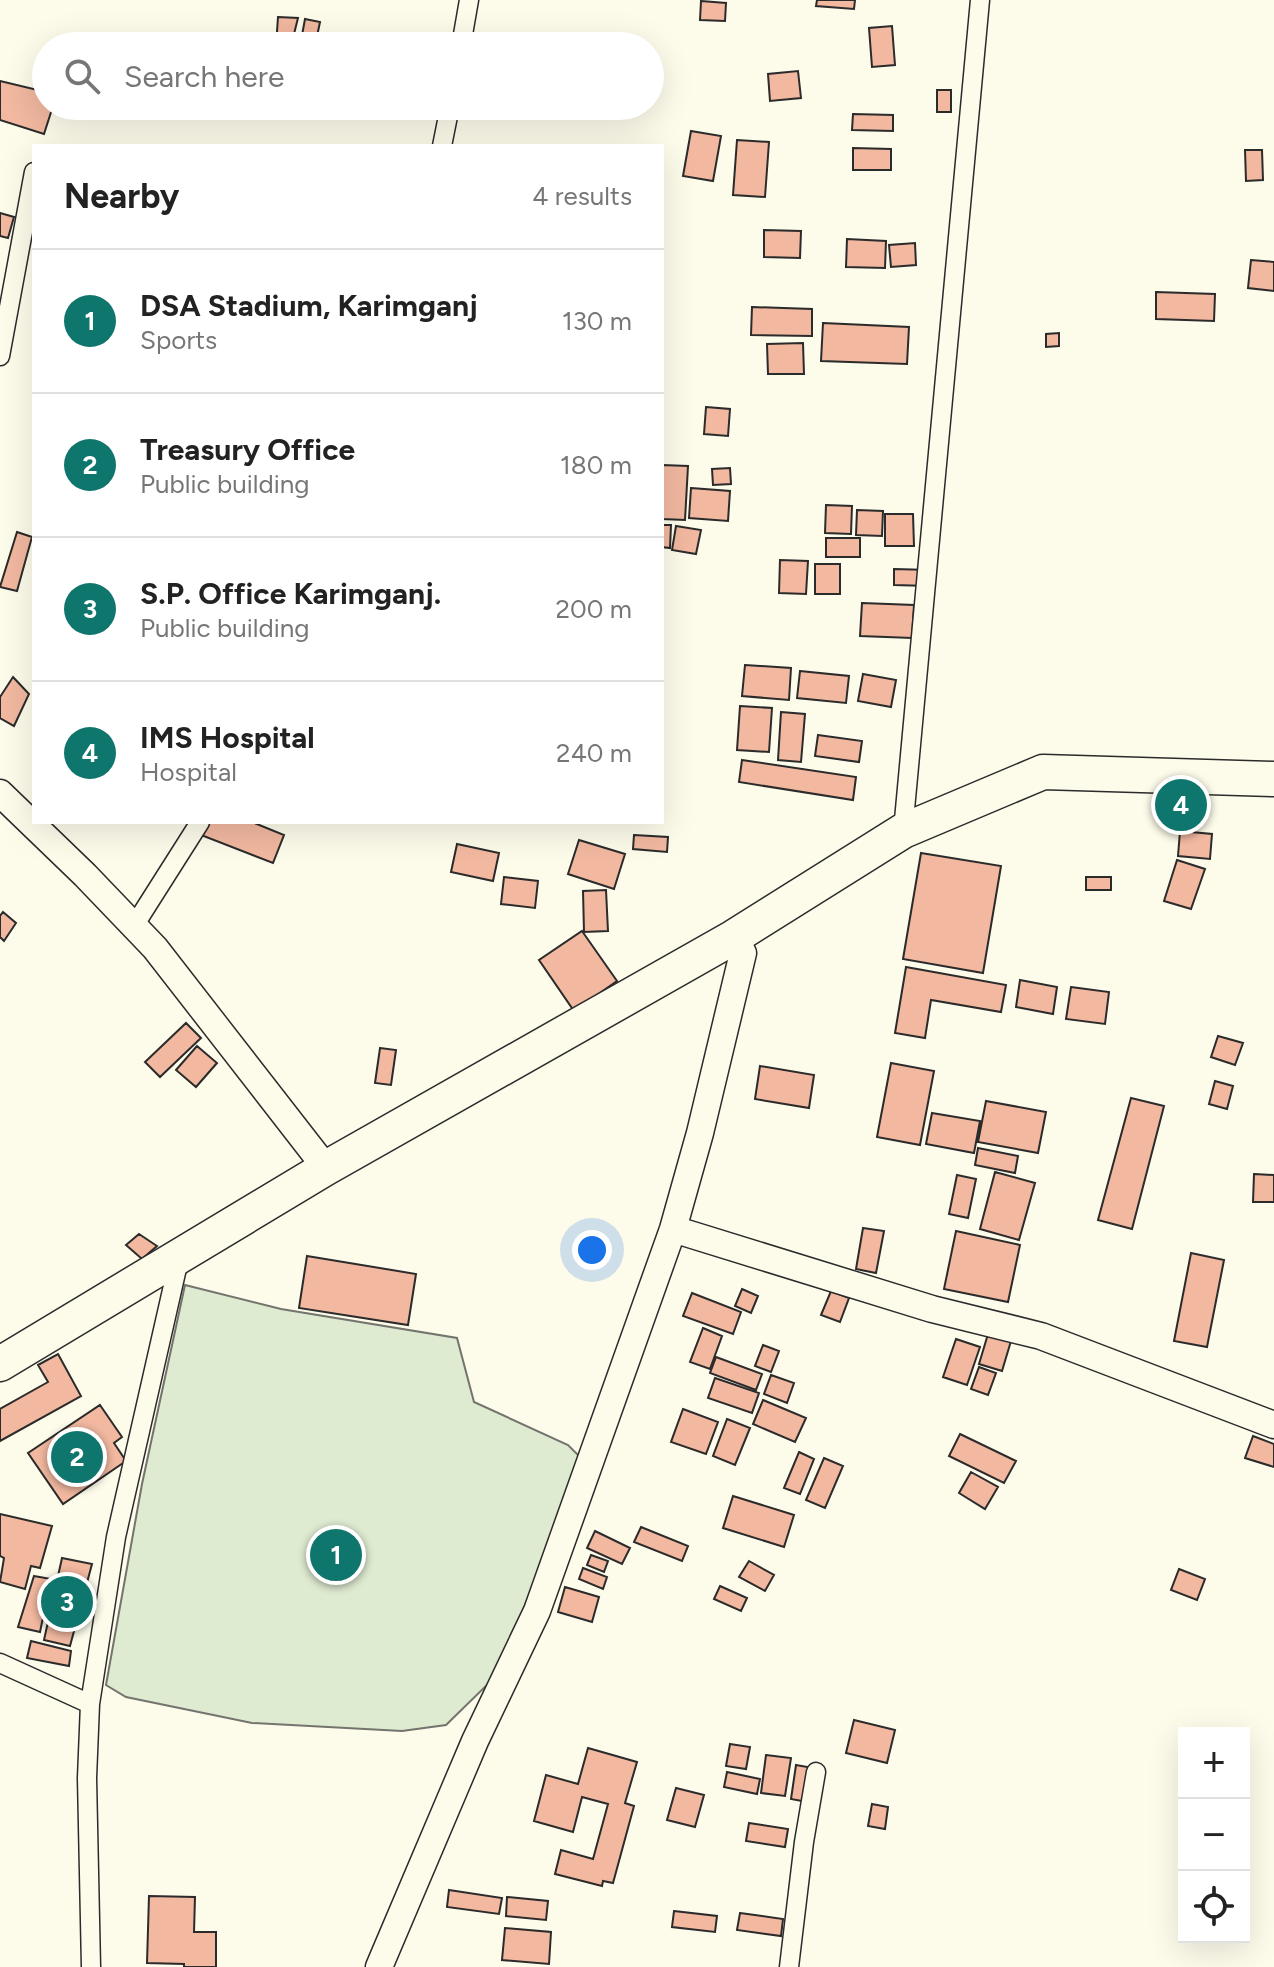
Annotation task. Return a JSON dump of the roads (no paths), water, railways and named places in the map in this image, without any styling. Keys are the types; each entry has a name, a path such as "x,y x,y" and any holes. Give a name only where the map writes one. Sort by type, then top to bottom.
{"highway":[{"path":"0,1364 326,1168 734,937 903,831 1043,772 1274,779"}],"street":[{"path":"463,32 469,0"},
{"path":"903,831 980,0"},
{"path":"442,144 447,120"},
{"path":"0,356 32,183"},
{"path":"0,793 155,948 326,1168"},
{"path":"134,926 199,824"},
{"path":"379,1967 475,1741 537,1611 673,1229 704,1118 743,953 734,937"},
{"path":"673,1229 932,1309 1041,1336 1274,1425"},
{"path":"91,1967 87,1778 90,1704 116,1537 180,1255"},
{"path":"0,1663 90,1704"},
{"path":"789,1967 816,1772"}],"place":[{"name":"IMS Hospital","path":"1181,805"},
{"name":"Treasury Office","path":"77,1457"},
{"name":"DSA Stadium, Karimganj","path":"336,1555"},
{"name":"S.P. Office Karimganj.","path":"67,1602"}]}
